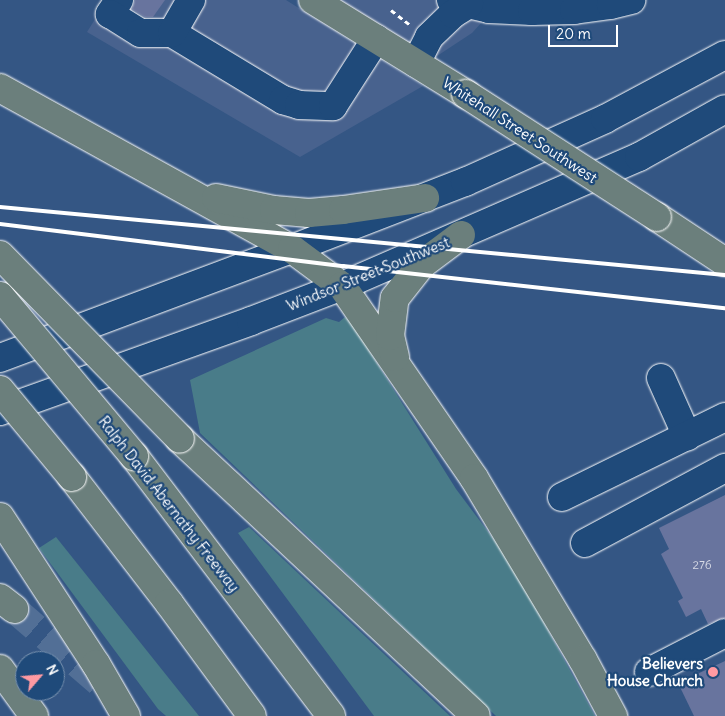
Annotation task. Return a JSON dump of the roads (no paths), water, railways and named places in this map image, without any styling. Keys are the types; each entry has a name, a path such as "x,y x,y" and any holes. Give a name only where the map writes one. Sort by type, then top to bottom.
{"main road":[{"name":"Whitehall Street Southwest","path":"313,0 466,94 725,262"},
{"path":"0,88 292,249 342,286 474,478 583,660 612,716"},
{"path":"185,191 240,204 309,213 424,198"},
{"path":"396,364 390,336 395,298 421,265 461,235"},
{"path":"0,255 180,439 476,716"},
{"name":"Ralph David Abernathy Freeway","path":"0,296 134,456 330,713"},
{"path":"0,390 72,477 175,611 252,716"},
{"path":"0,517 96,664 126,716"},
{"path":"0,669 34,716"}],"street":[{"path":"118,0 110,14 141,33 172,33 283,100 299,105 333,106 376,39"},
{"path":"172,33 191,0"},
{"path":"416,63 429,37 453,14 460,2 489,9 532,11 583,9 631,0"},
{"path":"0,358 292,249 424,198 537,151 605,119 725,55"},
{"name":"Windsor Street Southwest","path":"0,411 251,322 342,286 639,157 725,110"},
{"path":"661,378 688,436"},
{"path":"562,498 725,417"},
{"path":"585,543 725,468"},
{"path":"649,672 725,633"}],"tunnel":[{"path":"14,609 108,690"}],"railway":[{"path":"0,207 725,275"},
{"path":"0,224 343,266 725,308"}],"place":[{"name":"Believers House Church","path":"713,672"}]}
